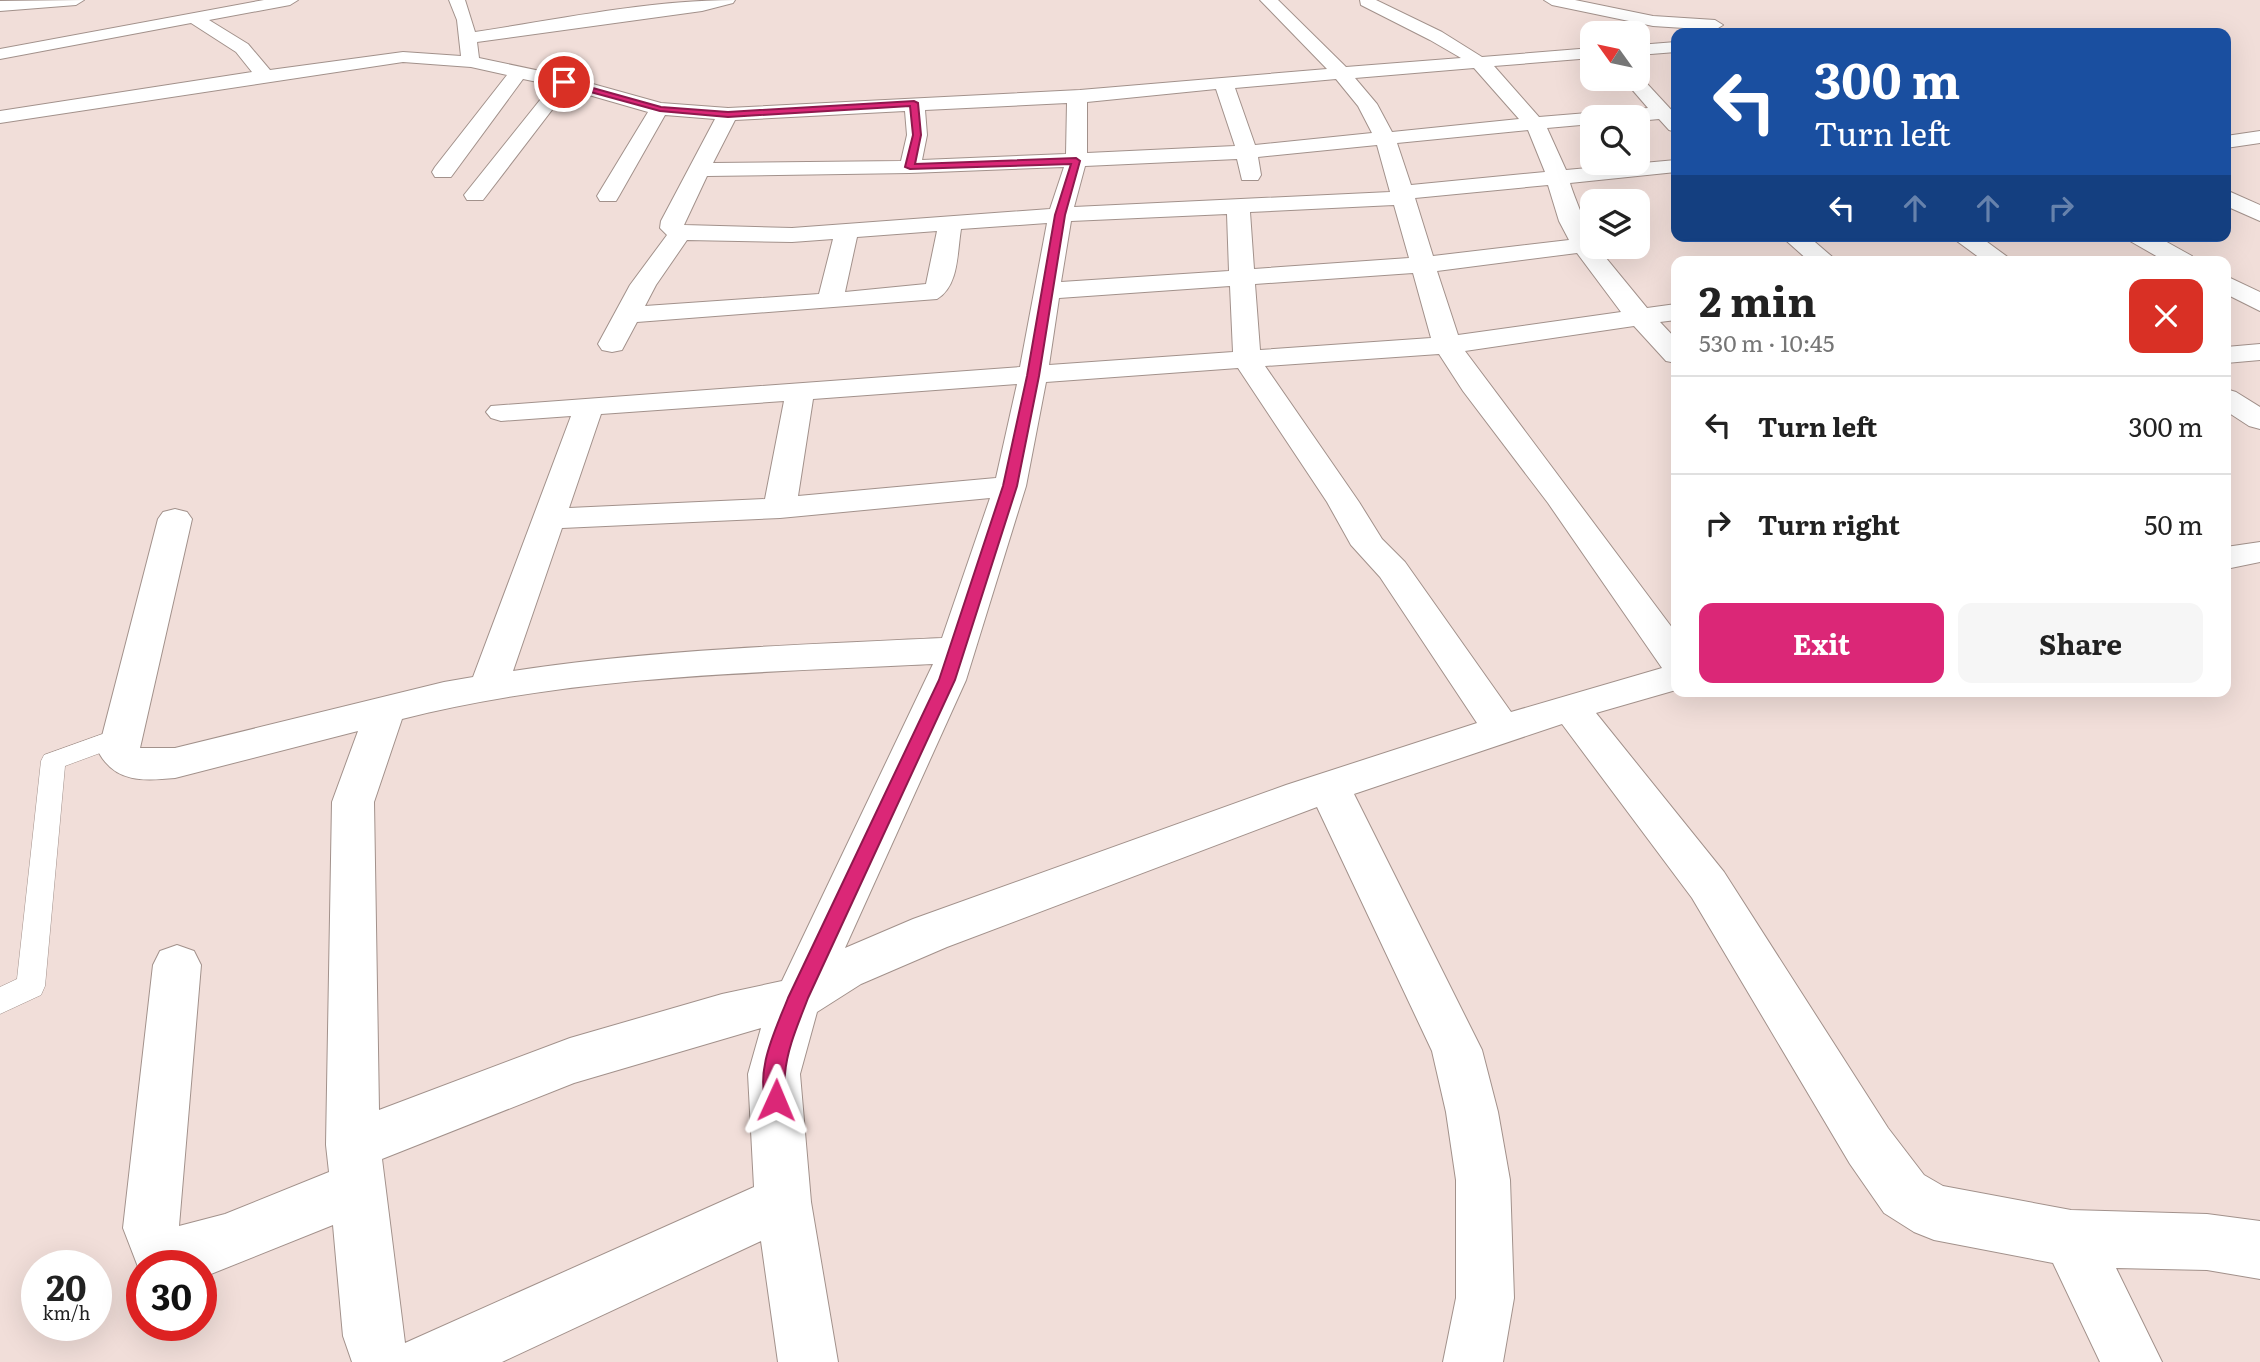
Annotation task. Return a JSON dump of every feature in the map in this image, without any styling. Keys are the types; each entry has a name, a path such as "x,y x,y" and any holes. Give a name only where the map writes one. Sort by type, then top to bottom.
{"street":[{"path":"0,6 76,0"},
{"path":"0,54 192,18 210,7 290,0"},
{"path":"468,38 702,6 727,0"},
{"path":"1268,0 1293,22 1367,104 1387,140 1447,345 1473,385 1559,496 1671,652"},
{"path":"1552,0 1653,21 1713,28"},
{"path":"463,1 471,62"},
{"path":"1367,2 1418,26 1477,62 1533,123 1548,147 1572,224 1580,236"},
{"path":"1684,5 1720,28"},
{"path":"192,18 242,47 265,76"},
{"path":"1650,49 1671,47"},
{"path":"0,117 403,57 471,62 564,82 660,109 728,114 1082,96 1580,54"},
{"path":"443,172 519,72"},
{"path":"475,195 540,116 564,82"},
{"path":"1224,84 1247,152 1243,279 1247,360 1343,502 1368,545 1394,570 1502,730"},
{"path":"1643,91 1670,119"},
{"path":"808,1362 783,1202 774,1074 784,1034 798,998 947,680 1010,486 1033,376 1060,215 1076,161 1077,99 1082,96"},
{"path":"910,167 917,135 914,103"},
{"path":"608,196 646,128 660,109"},
{"path":"728,114 673,221 672,228 680,233 792,235 1060,215 1402,195 1557,176 1671,166"},
{"path":"1650,118 1670,119"},
{"path":"699,170 910,167 1247,152 1580,119"},
{"path":"2231,141 2260,136"},
{"path":"2231,200 2260,214"},
{"path":"627,315 915,296 936,289 950,224"},
{"path":"830,301 847,231"},
{"path":"612,344 643,285 680,233"},
{"path":"1801,242 1819,256"},
{"path":"1971,242 1993,256"},
{"path":"2149,242 2174,256"},
{"path":"1047,291 1422,265 1580,246"},
{"path":"1596,259 1639,317 1671,350"},
{"path":"2231,287 2260,303"},
{"path":"501,412 1447,345 1671,313"},
{"path":"2231,355 2260,352"},
{"path":"780,508 800,392"},
{"path":"2231,401 2260,420"},
{"path":"488,688 589,406"},
{"path":"548,519 780,508 1010,486"},
{"path":"175,519 122,736 119,753 128,762 153,765 175,763 444,695 565,676 699,663 957,650"},
{"path":"177,964 151,1228 160,1252 186,1255 225,1242 355,1166 570,1061 722,1016 798,998 844,970 930,933 1329,787 1570,708 1671,678"},
{"path":"1570,708 1708,885 1869,1146 1904,1194 1934,1212 2071,1238 2207,1242 2260,1250"},
{"path":"382,1362 373,1336 355,1166 351,884 353,802 385,711"},
{"path":"1329,787 1457,1050 1472,1112 1483,1180 1485,1298 1473,1362"},
{"path":"428,1362 507,1330 783,1202"},
{"path":"2071,1238 2132,1362"}],"lane":[{"path":"0,1001 31,986 52,761 122,736"}],"route":[{"path":"564,82 635,104 688,112 728,114 914,103 917,135 910,167 1076,161 1060,215 1033,376 1010,486 947,680 798,998 784,1034 774,1074 776,1100"}]}
